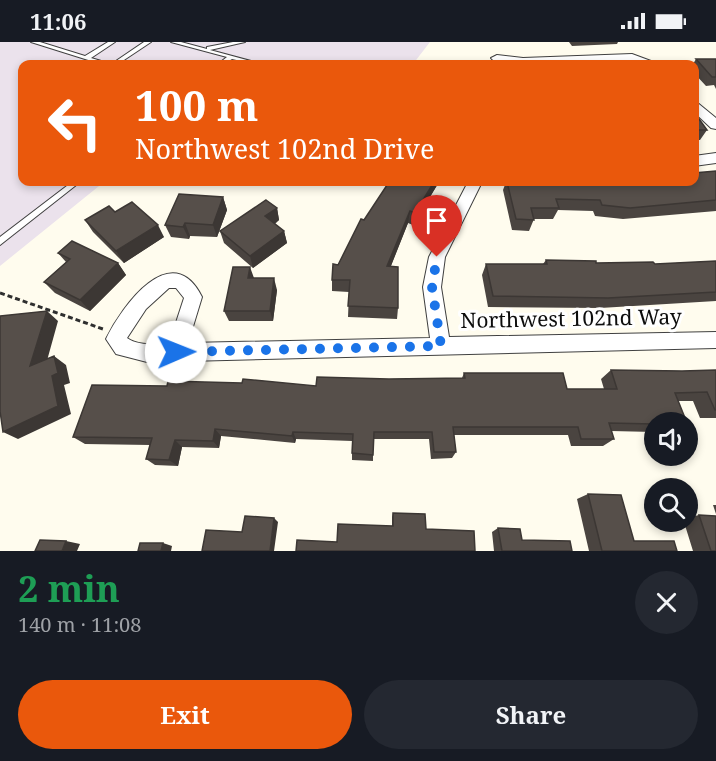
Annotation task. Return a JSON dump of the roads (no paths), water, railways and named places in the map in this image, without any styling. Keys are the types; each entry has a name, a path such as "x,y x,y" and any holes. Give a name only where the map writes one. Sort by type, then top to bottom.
{"street":[{"path":"567,60 632,57 642,60"},
{"path":"497,58 510,60"},
{"path":"699,109 716,125"},
{"path":"699,161 716,159"},
{"path":"441,346 432,287 437,257 472,186"},
{"name":"Northwest 102nd Way","path":"176,352 193,297 180,281 170,280 154,288 122,326 116,339 123,348 134,351 176,352 716,340"}],"lane":[{"path":"34,42 93,60"},
{"path":"86,58 112,42"},
{"path":"121,60 148,42"},
{"path":"174,42 243,60"},
{"path":"204,49 242,42"},
{"path":"227,60 231,57"},
{"path":"0,242 71,186"}]}
